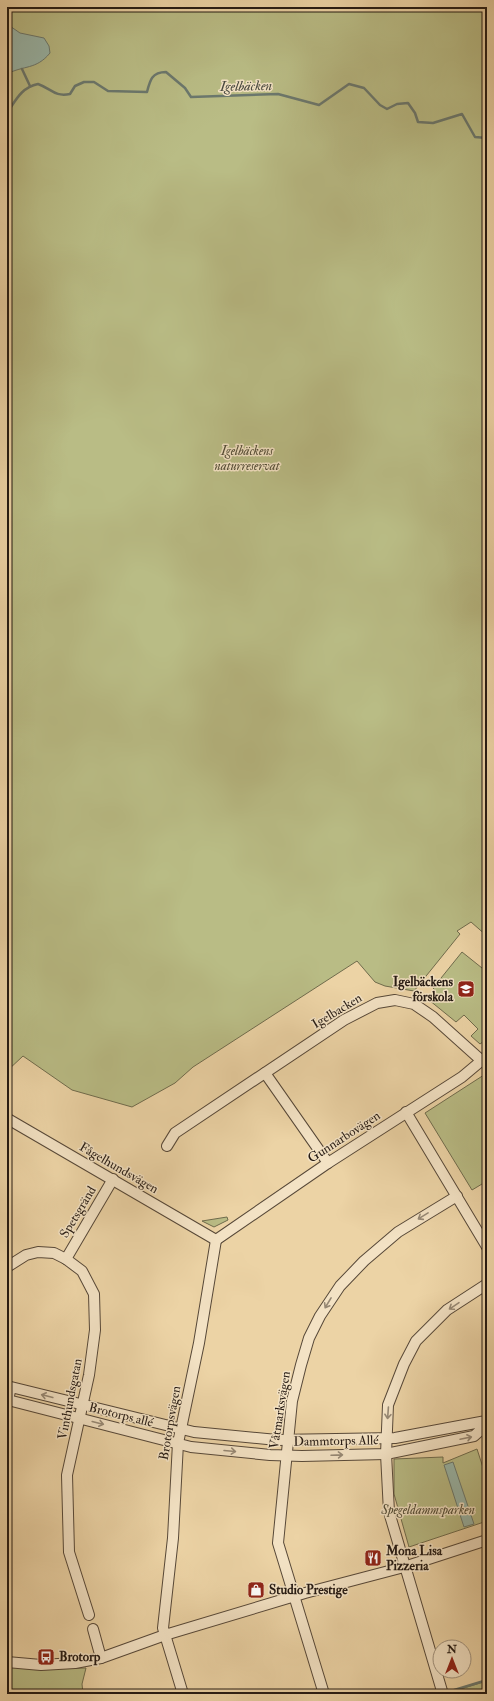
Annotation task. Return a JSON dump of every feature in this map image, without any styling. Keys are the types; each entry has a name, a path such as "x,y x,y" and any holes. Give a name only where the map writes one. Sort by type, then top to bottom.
{"street":[{"name":"Igelbacken","path":"167,1146 175,1133 360,1010 377,1003 395,1000 414,1004 433,1017 484,1058"},
{"name":"Gunnarbovägen","path":"216,1240 328,1163 462,1077 484,1058"},
{"path":"265,1073 328,1163"},
{"path":"406,1112 487,1247"},
{"name":"Fågelhundsvägen","path":"8,1120 113,1179 216,1240"},
{"name":"Spetsgränd","path":"66,1259 113,1179"},
{"name":"Våtmarksvägen","path":"324,1694 278,1543 292,1402 300,1365 309,1338 332,1296 364,1261 398,1232 457,1196"},
{"name":"Brotorpsvägen","path":"183,1694 163,1628 173,1538 178,1443 199,1343 216,1240"},
{"name":"Vinthundsgatan","path":"7,1267 26,1255 38,1252 54,1253 66,1259 82,1271 94,1294 95,1330 83,1405 67,1474 69,1552 89,1615"},
{"path":"442,1692 389,1512 386,1454 388,1405 404,1364 416,1341 447,1310 487,1284"},
{"name":"Brotorps allé","path":"178,1443 8,1400 11,1387 180,1429"},
{"name":"Dammtorps Allé","path":"180,1429 202,1433 288,1440 386,1438 486,1421"},
{"name":"Dammtorps Allé","path":"178,1443 200,1448 302,1456 386,1454 474,1436 482,1428 486,1421"},
{"path":"7,1662 41,1665 75,1663 101,1658 165,1635 294,1597 404,1567 487,1540"},
{"path":"93,1629 101,1658"}],"green space":[{"name":"Igelbäckens naturreservat","path":"7,7 487,7 487,936 471,922 457,931 460,934 414,991 385,986 375,982 357,961 193,1067 175,1083 132,1107 72,1090 23,1056 7,1071"},
{"path":"462,952 487,972 487,989 485,991 487,994 487,1039 480,1044 471,1036 478,1029 464,1015 456,1022 429,1000 436,991 433,988"},
{"path":"487,1073 487,1181 472,1190 425,1113"},
{"path":"227,1217 228,1220 214,1227 202,1221"},
{"name":"Spegeldammsparken","path":"477,1449 487,1480 487,1521 409,1547 394,1494 394,1459 443,1457 443,1463"},
{"path":"7,1666 42,1669 86,1668 82,1684 83,1694 7,1694"},
{"path":"487,1681 487,1694 455,1694 454,1691"}],"shaded area":[{"path":"7,24 20,33 44,38 49,46 50,53 35,65 7,74"},
{"path":"453,1462 474,1524 464,1527 444,1465"}],"waterway":[{"path":"22,69 30,86"},
{"name":"Igelbäcken","path":"7,108 11,107 19,96 33,85 38,84 53,92 65,95 70,94 75,86 84,82 94,82 108,91 147,92 152,78 158,73 166,72 185,88 191,97 278,94 319,105 349,84 364,88 380,105 387,109 397,104 408,103 415,113 418,122 433,123 462,114 475,137 487,138"},
{"path":"451,1691 487,1680"}],"place":[{"name":"Igelbäckens förskola","path":"466,989"},
{"name":"Mona Lisa Pizzeria","path":"373,1558"},
{"name":"Studio Prestige","path":"256,1590"},
{"name":"Brotorp","path":"46,1657"}]}
